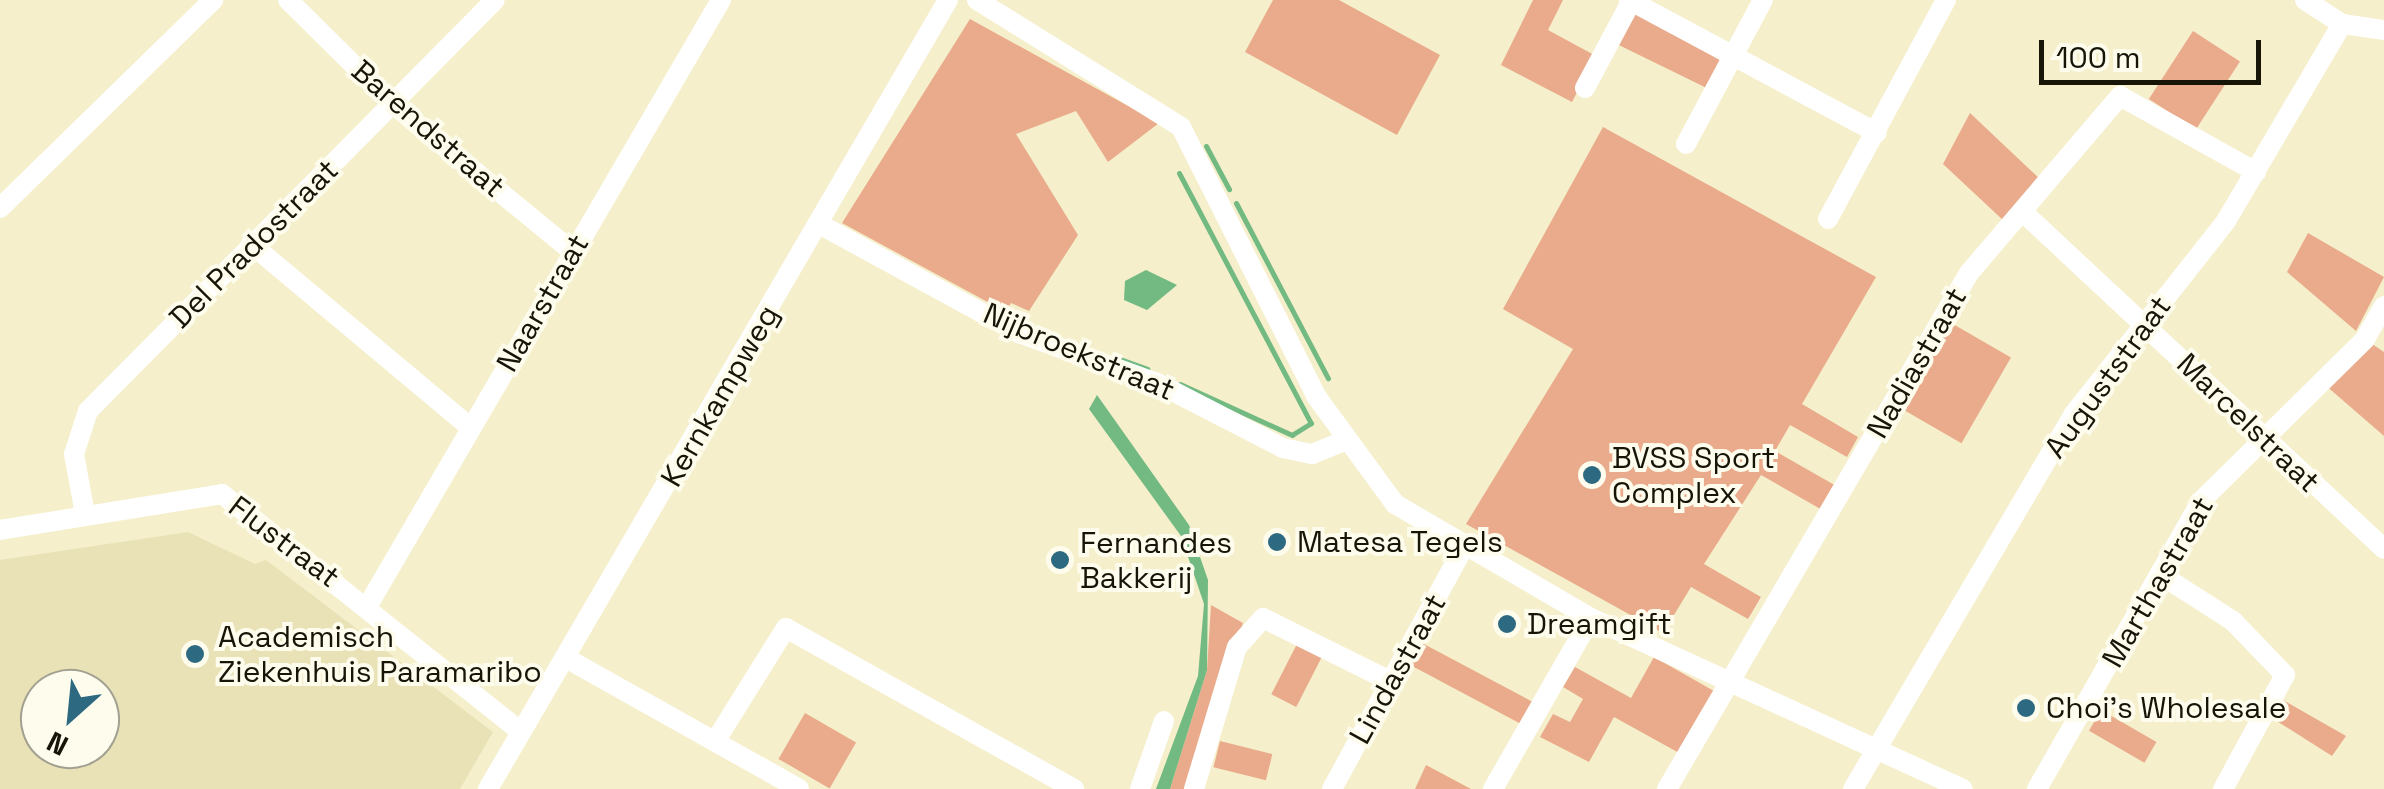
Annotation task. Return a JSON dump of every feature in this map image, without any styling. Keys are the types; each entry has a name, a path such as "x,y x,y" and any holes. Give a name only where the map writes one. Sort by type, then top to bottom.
{"street":[{"path":"0,208 212,0"},
{"name":"Barendstraat","path":"288,0 394,105 573,252"},
{"name":"Del Pradostraat","path":"85,514 75,431 251,244 496,0"},
{"name":"Naarstraat","path":"367,608 720,0"},
{"name":"Kernkampweg","path":"488,789 948,0"},
{"path":"977,0 1181,127 1344,441 1395,504 1463,549 1591,618 1962,789"},
{"path":"1585,88 1631,0 1876,132"},
{"path":"1686,144 1763,0"},
{"path":"1828,220 1946,0"},
{"path":"2305,0 2342,24 2384,30"},
{"name":"Auguststraat","path":"1854,789 2072,415 2256,172 2342,24"},
{"name":"Nadiastraat","path":"1667,789 1970,273 2025,214 2120,96 2256,172"},
{"name":"Marcelstraat","path":"2025,214 2384,549"},
{"name":"Nijbroekstraat","path":"819,224 1020,332 1157,384 1283,448 1312,454 1344,441"},
{"path":"251,244 470,427"},
{"name":"Marthastraat","path":"2037,789 2162,576 2201,501 2365,339 2384,306"},
{"name":"Flustraat","path":"0,530 222,494 521,732"},
{"name":"Lindastraat","path":"1332,789 1463,549"},
{"path":"2162,576 2233,621 2285,675 2223,789"},
{"path":"1194,789 1237,647 1262,618 1392,682"},
{"path":"1492,789 1591,618"},
{"path":"716,740 786,628 1074,789"},
{"path":"566,658 799,789"},
{"path":"1140,789 1164,721"}],"shaded area":[{"path":"1273,0 1339,0 1440,55 1397,135 1245,52"},
{"path":"1533,0 1563,0 1548,30 1596,56 1572,102 1501,65"},
{"path":"1631,11 1724,57 1709,89 1615,43"},
{"path":"970,19 1159,123 1108,162 1076,111 1016,134 1078,235 1029,311 1011,303 1006,312 842,223"},
{"path":"2193,31 2240,61 2196,129 2149,99"},
{"path":"1970,113 2043,182 2005,222 1943,164"},
{"path":"1603,127 1876,277 1802,404 1858,437 1847,457 1790,425 1775,451 1838,487 1824,511 1761,475 1704,564 1761,597 1748,619 1691,587 1663,633 1466,524 1573,349 1503,309"},
{"path":"2308,233 2384,277 2356,331 2287,272"},
{"path":"1146,270 1177,285 1147,310 1124,300 1125,281"},
{"path":"1946,320 2011,358 1961,443 1896,406"},
{"path":"2369,342 2384,352 2384,436 2324,384"},
{"path":"1097,395 1189,525 1208,580 1207,670 1170,789 1156,789 1198,676 1204,604 1181,536 1089,409"},
{"name":"Academisch Ziekenhuis Paramaribo","path":"188,532 255,564 266,560 493,732 460,789 0,789 0,560"},
{"path":"1211,605 1243,623 1189,789 1170,789 1207,670"},
{"path":"1299,640 1324,653 1296,707 1271,694"},
{"path":"1422,643 1533,702 1522,724 1410,665"},
{"path":"1654,657 1714,691 1681,754 1614,717 1589,762 1540,737 1553,714 1570,722 1583,699 1563,687 1575,667 1631,698"},
{"path":"2283,700 2346,736 2332,756 2272,718"},
{"path":"2101,710 2156,742 2144,763 2089,731"},
{"path":"805,713 856,742 830,788 778,759"},
{"path":"1220,741 1272,754 1266,780 1213,767"},
{"path":"1426,765 1471,789 1415,789"}],"waterway":[{"path":"1206,146 1229,189"},
{"path":"1179,173 1311,423 1292,435 1180,384"},
{"path":"1236,203 1328,378"},
{"path":"1120,359 1147,369"}],"place":[{"name":"BVSS Sport Complex","path":"1592,475"},
{"name":"Matesa Tegels","path":"1277,542"},
{"name":"Fernandes Bakkerij","path":"1060,560"},
{"name":"Dreamgift","path":"1507,624"},
{"name":"Academisch Ziekenhuis Paramaribo","path":"195,654"},
{"name":"Choi's Wholesale","path":"2026,708"}]}
